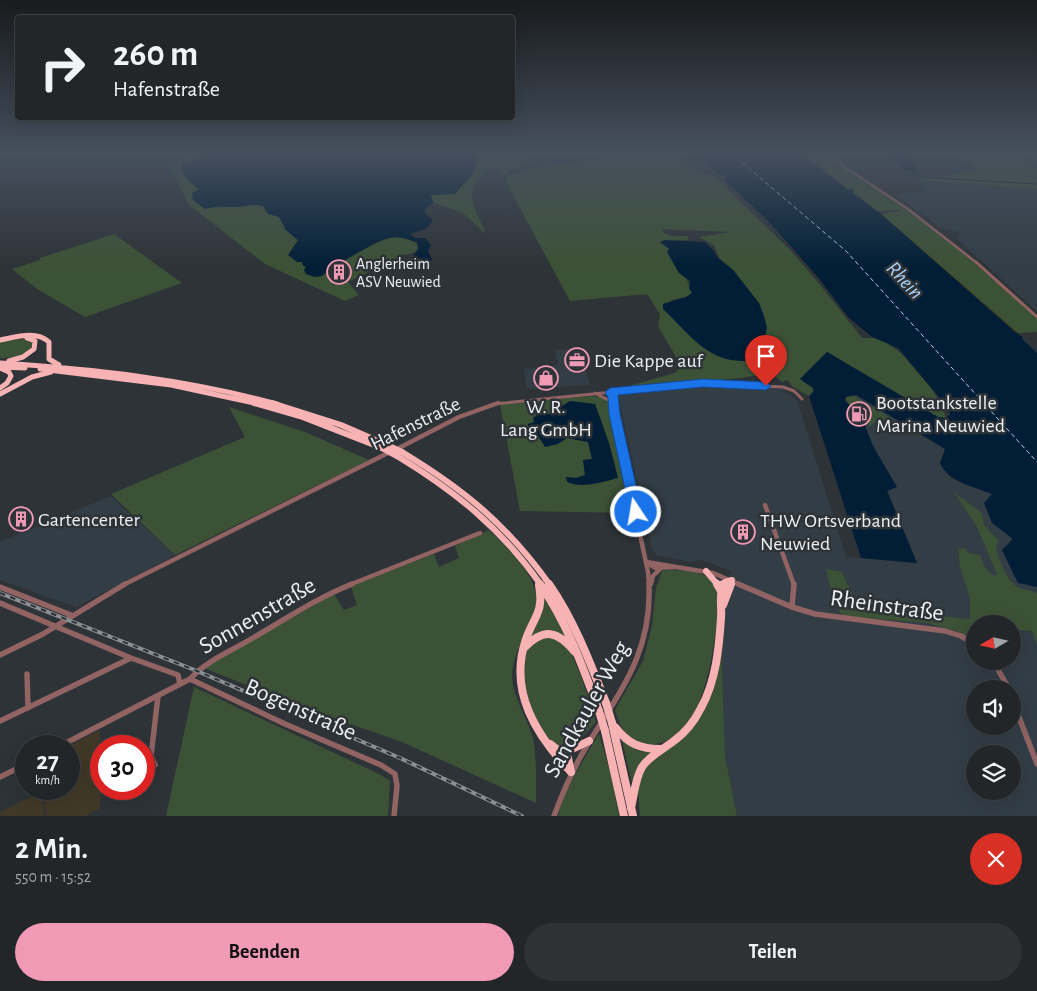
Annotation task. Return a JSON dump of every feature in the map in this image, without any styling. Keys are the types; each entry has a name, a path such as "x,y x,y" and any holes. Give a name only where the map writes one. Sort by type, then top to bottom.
{"highway":[{"path":"0,340 35,336 44,338 49,342 49,359 65,369"},
{"path":"0,363 23,357 36,346 36,343 31,339 13,338"},
{"path":"0,363 65,369 231,397 311,420 384,447 432,470 465,491 501,524 530,556 574,628 592,665 606,703 632,812"},
{"path":"0,368 65,369"},
{"path":"0,368 7,370 11,376 7,383 0,388"},
{"path":"0,394 37,376 65,369"},
{"path":"399,454 439,480 476,509 511,544 538,580 565,626 582,661 605,731 624,816"},
{"path":"706,571 715,580 721,591"},
{"path":"538,580 542,601 541,610 527,636 519,670 523,700 532,722 571,772"},
{"path":"632,812 640,771 661,749 682,734 694,720 704,701 712,676 722,607 721,591 724,582 732,580"},
{"path":"722,607 732,580"},
{"path":"523,650 534,638 544,634 552,634 566,642 582,661"},
{"path":"612,723 624,738 634,746 646,750 661,749"},
{"path":"560,751 570,750 589,741"},
{"path":"546,742 560,751 571,762 571,772"}],"street":[{"path":"884,191 900,201 996,278 1037,317"},
{"name":"Hafenstraße","path":"0,654 57,626 71,615 117,588 185,553 483,407 498,403 703,383 783,387 794,391 802,399"},
{"name":"Sandkauler Weg","path":"609,392 610,402 615,414"},
{"name":"Sandkauler Weg","path":"554,816 561,793 571,772 626,685 639,660 649,618 650,589 646,562 615,414 614,397 609,392"},
{"path":"596,393 610,402"},
{"path":"765,505 794,582 792,607"},
{"name":"Sonnenstraße","path":"80,736 190,679 197,671 310,605 348,586 480,532"},
{"path":"646,562 660,569 654,576 650,589"},
{"name":"Rheinstraße","path":"646,562 706,571 732,580 792,607 832,618 945,631 966,638"},
{"name":"Rheinstraße","path":"660,569 678,566"},
{"path":"0,587 71,615"},
{"path":"1,604 131,658 178,675 180,684"},
{"path":"0,721 131,658"},
{"path":"26,674 28,708"},
{"name":"Bogenstraße","path":"190,679 395,774 397,786 394,816"},
{"path":"153,735 158,696"},
{"path":"1021,722 1037,764"},
{"path":"0,777 15,770"}],"shaded area":[{"path":"1037,191 1037,311 958,240 959,236 962,236 960,232 941,228 895,194"},
{"path":"579,348 590,385 527,389 524,369 558,365 555,350"},
{"path":"704,385 782,389 797,400 846,557 917,563 887,490 873,446 859,411 845,400 848,395 856,395 945,449 940,463 951,478 993,494 1013,539 1002,550 1037,587 1037,816 737,816 725,756 722,700 721,642 731,571 702,560 690,562 656,555 652,549 618,396"},
{"path":"111,496 175,555 76,607 0,580 0,542"},
{"path":"100,730 100,735 90,735"},
{"path":"90,735 90,800 101,800 99,809 86,816 46,816 45,800 80,800 80,740"},
{"path":"25,800 43,800 44,816 0,816 0,812"}],"green space":[{"path":"182,191 200,191 205,209 252,205 263,206 268,213 279,217 286,230 298,241 302,262 307,268 322,276 366,249 390,238 410,240 417,243 418,249 348,282 359,295 345,301 265,264 188,203"},
{"path":"448,191 472,191 476,212 486,234 464,214 433,202 431,195 445,194"},
{"path":"511,191 729,191 792,252 862,338 880,338 902,354 931,388 940,402 946,418 938,417 917,406 827,352 800,379 813,388 813,392 809,396 792,386 788,380 782,382 771,373 740,378 632,387 632,385 675,373 679,368 679,362 658,326 660,314 647,294 570,301","holes":["661,229 731,232 699,237 714,245 720,258 734,271 762,310 766,328 760,348 752,361 735,360 711,352 692,338 663,309 672,300 686,297 692,293 670,248 670,241 689,240 687,236 669,235"]},
{"path":"854,191 882,191 938,232 1037,319 1037,332 1018,333 881,214 899,210 877,211"},
{"path":"114,234 182,283 85,317 37,289 12,269 40,260 40,258"},
{"path":"31,340 33,344 27,352 15,357 0,358 0,341"},
{"path":"852,395 889,417 888,422 880,418 869,427 863,413 849,405 846,400 846,396"},
{"path":"592,396 606,397 610,408 631,513 520,511 500,404","holes":["570,401 600,417 615,465 567,482 567,477 576,478 586,475 583,460 592,459 588,442 567,438 550,446 540,439 528,425 534,422 537,415 549,414"]},
{"path":"229,407 305,432 369,460 175,555 111,494 245,437"},
{"path":"954,492 982,513 984,525 999,541 996,546 997,551 1003,569 1013,584 1022,589 1037,593 1037,645 1032,631 1021,630 1021,615 970,615 970,598 960,567 958,549 965,548 968,553 980,555 984,566 994,576 997,574 977,527"},
{"path":"489,530 510,551 528,574 534,586 537,599 535,612 518,650 512,677 515,692 534,741 536,803 402,742 299,706 204,668 334,594 344,610 357,605 351,586 434,554 439,567 459,558 455,546"},
{"path":"826,569 842,572 851,592 864,609 966,619 966,637 957,631 927,623 843,616 835,605"},
{"path":"662,571 696,572 709,578 718,587 720,608 710,664 699,703 690,720 678,733 663,742 638,743 628,737 619,722 615,710 643,661 652,626 656,588"},
{"path":"543,595 567,639 563,636 529,640 543,611"},
{"path":"556,637 570,650 596,722 576,744 563,748 553,742 536,720 525,692 523,677 523,664 528,648 540,638"},
{"path":"721,642 725,756 737,816 640,816 638,790 643,771 649,762 692,728"},
{"path":"194,687 379,774 390,781 388,816 166,816"},
{"path":"599,734 610,771 619,816 558,816 570,784"},
{"path":"622,740 638,751 651,752 633,788"}],"sand":[{"path":"881,214 1018,333 879,215"}],"water":[{"path":"195,191 458,191 455,194 431,195 433,202 424,210 427,216 433,220 426,229 410,234 415,238 425,238 431,245 428,251 432,260 427,265 415,266 418,262 412,258 418,249 417,243 404,238 394,237 365,249 322,276 315,277 306,274 304,270 306,267 303,266 302,262 297,262 288,255 298,240 286,230 279,217 268,214 263,206 252,205 205,209 193,200 192,193"},
{"name":"Rhein","path":"737,191 852,191 852,193 881,214 1023,337 1022,339 1037,353 1037,587 1018,583 1002,550 1013,539 992,523 984,503 992,494 962,483 949,475 940,463 945,449 856,395 846,397 845,400 859,411 873,446 897,487 887,491 917,563 861,558 809,396 813,392 813,388 800,379 827,352 938,417 946,418 950,414 938,396 898,348 872,337 848,317 817,276 769,222"},
{"path":"665,240 705,242 718,258 734,271 759,303 763,314 767,328 762,346 763,358 746,361 731,360 718,356 695,341 663,309 663,304 686,297 692,293 689,288 690,281 679,273 667,252 669,249 660,242"},
{"path":"570,401 595,404 609,443 618,478 585,485 567,482 566,477 576,478 585,475 583,460 592,459 588,442 567,438 558,444 545,447 539,437 528,436 528,424 534,422 533,418 537,415 549,414"}],"ferry route":[{"path":"776,191 846,251 1037,462"}],"railway":[{"path":"0,593 197,671 400,758 522,816"}],"place":[{"name":"Anglerheim ASV Neuwied","path":"339,272"},
{"name":"Die Kappe auf","path":"577,360"},
{"name":"W. R. Lang GmbH","path":"546,378"},
{"name":"Bootstankstelle Marina Neuwied","path":"859,414"},
{"name":"Gartencenter","path":"21,519"},
{"name":"THW Ortsverband Neuwied","path":"743,532"}],"route":[{"path":"636,512 615,414 614,397 610,392 703,383 766,386"}]}
